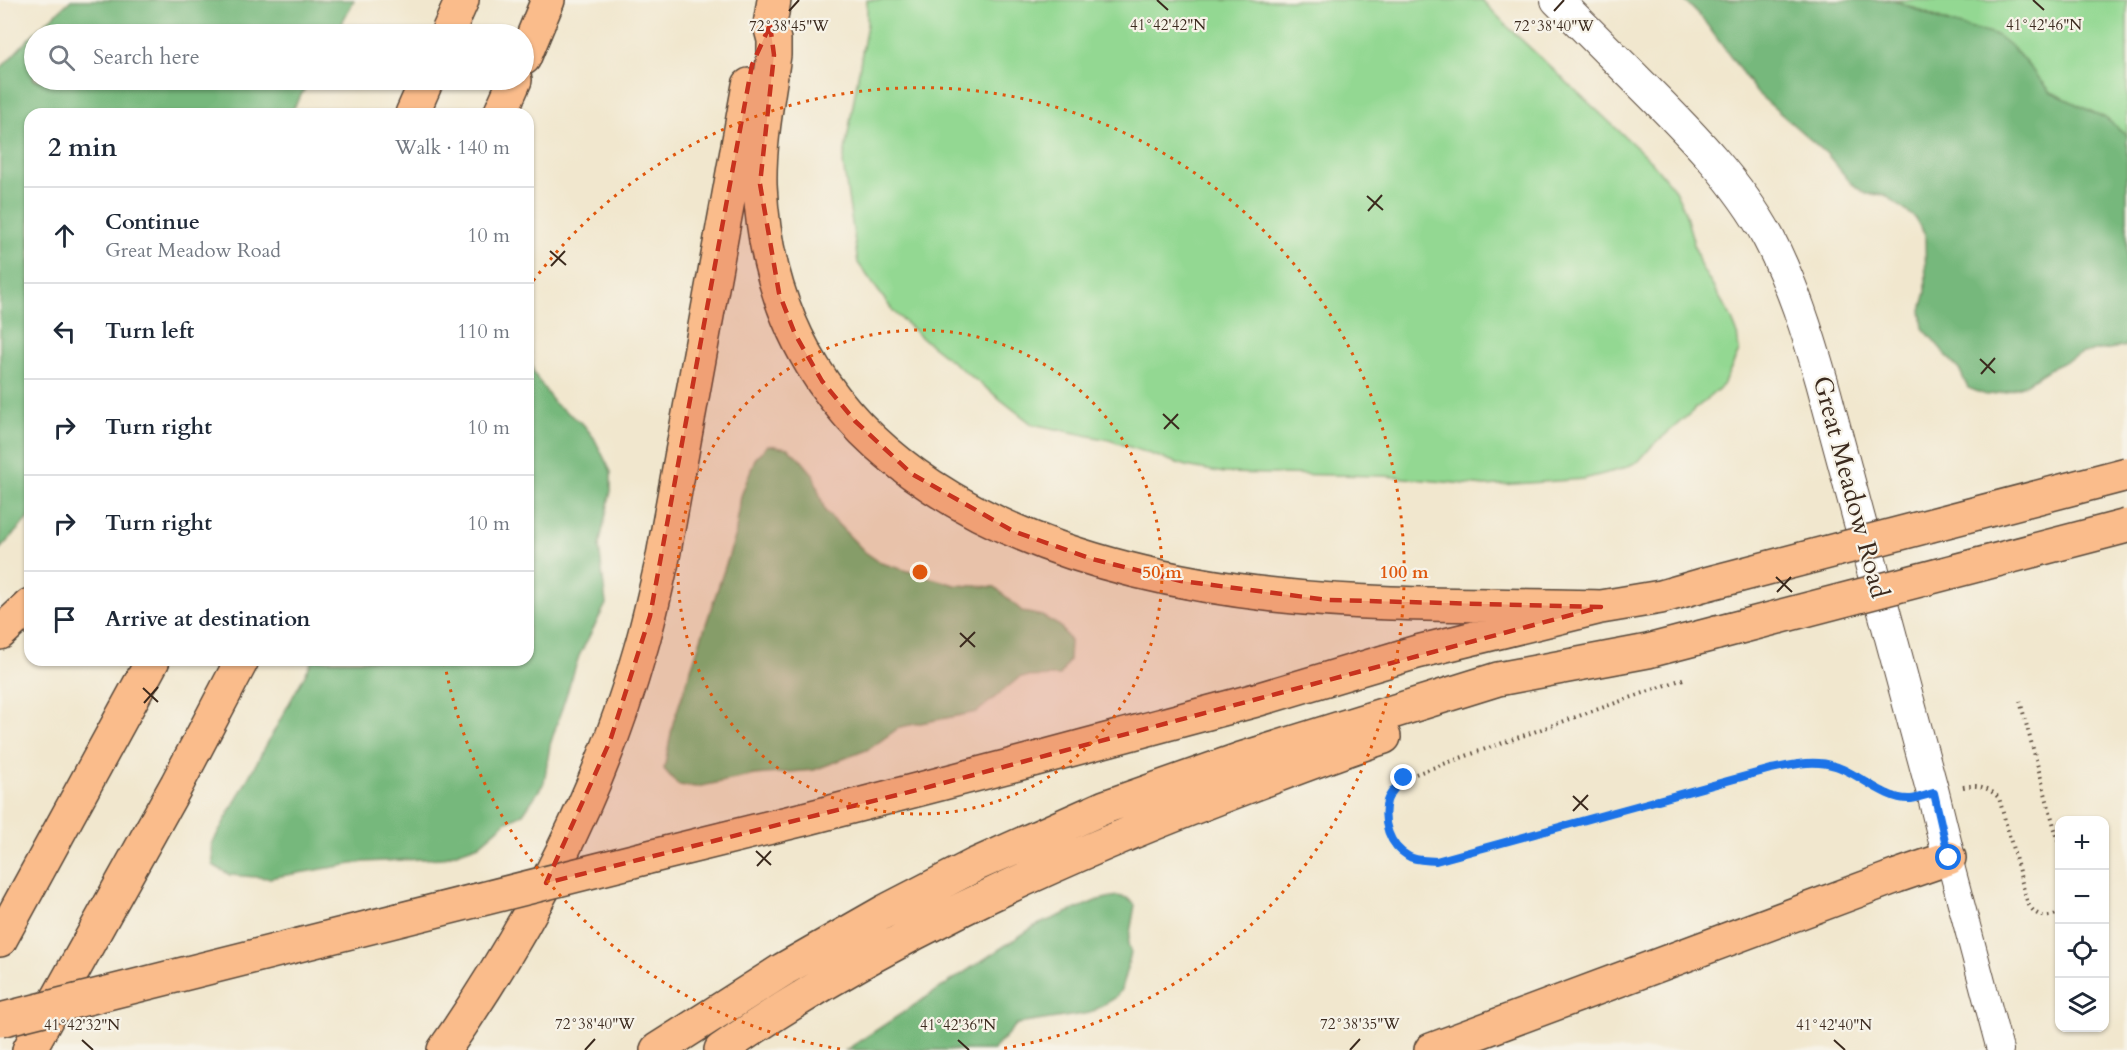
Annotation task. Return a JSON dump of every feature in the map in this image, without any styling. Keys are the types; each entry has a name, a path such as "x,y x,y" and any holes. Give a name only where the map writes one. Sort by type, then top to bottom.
{"highway":[{"path":"451,24 462,0"},
{"path":"534,34 548,0"},
{"path":"772,13 774,55 762,146 760,184 764,223 779,293 795,334 822,381 884,451 912,474 943,495 1014,531 1092,559 1181,581 1240,591 1328,600 1601,607"},
{"path":"444,1050 512,945 554,867 593,783 631,680 650,616 664,551 752,65 772,13"},
{"path":"503,108 511,90"},
{"path":"0,1020 921,789 1256,700 1417,652 1601,607 1661,597 2127,474"},
{"path":"721,1050 803,995 868,957 949,915 1165,819 1345,750 1648,651 2127,525"},
{"path":"0,633 24,611"},
{"path":"657,1050 784,969 884,912 975,865 1105,807 1241,759 1498,679 1648,651"},
{"path":"0,940 150,666"},
{"path":"29,1050 166,805 239,666"},
{"path":"1431,1050 1949,858"}],"street":[{"name":"Great Meadow Road","path":"1557,0 1700,145 1738,190 1768,237 1791,288 1814,353 1934,793 2000,1050"}],"path":[{"path":"1693,675 1404,778 1392,790 1387,801 1385,820 1388,833 1396,846 1408,857 1436,861 1771,769 1803,763 1821,763 1837,766 1884,792 1910,799 1974,785 1989,788 1999,798 2026,901 2031,910 2039,915 2055,914"},
{"path":"2020,702 2055,830"}],"highlighted area":[{"path":"770,25 774,55 760,184 779,293 795,334 822,381 855,421 912,474 1013,531 1092,559 1181,581 1328,600 1601,607 921,789 546,883 610,741 650,616 752,65"}],"green space":[{"path":"71,0 354,0 341,24 44,24"},
{"path":"867,0 1482,0 1651,161 1675,190 1684,209 1700,265 1730,315 1737,332 1739,351 1723,385 1651,447 1639,461 1622,469 1584,479 1485,486 1385,476 1224,473 1186,466 1109,440 1032,424 922,338 893,311 858,263 843,163 867,24"},
{"path":"1684,0 1894,0 1940,20 1998,36 2013,48 2051,92 2105,118 2127,135 2127,346 2083,353 2049,369 2024,385 2006,392 1986,395 1968,388 1960,371 1923,328 1921,310 1926,292 1925,235 1915,218 1885,195 1866,194 1851,183 1827,154 1757,93 1702,18"},
{"path":"1894,0 2127,0 2127,135 2105,118 2051,92 2013,48"},
{"path":"24,43 24,90 304,90 294,108 24,108 24,523 0,549 0,69"},
{"path":"534,373 554,403 583,424 594,438 611,472 611,491 599,546 606,604 579,656 550,745 544,783 523,814 507,821 479,845 442,858 364,862 269,878 230,875 213,865 212,844 310,666 534,666"},
{"path":"768,445 788,448 802,461 813,474 825,511 865,552 881,563 955,585 995,587 1023,612 1042,616 1060,626 1070,641 1069,660 1060,676 1020,677 977,712 900,727 869,749 814,770 754,775 697,787 678,785 664,769 673,723 735,537 741,496 755,459"},
{"path":"1117,896 1127,898 1135,905 1128,944 1131,953 1121,990 1115,998 1090,1013 1017,1024 993,1050 846,1050 1035,926 1098,900"}],"route":[{"path":"1404,778 1392,790 1387,801 1385,820 1388,833 1396,846 1408,857 1420,860 1436,861 1771,769 1803,763 1837,766 1884,792 1910,799 1934,793 1949,858"}]}
